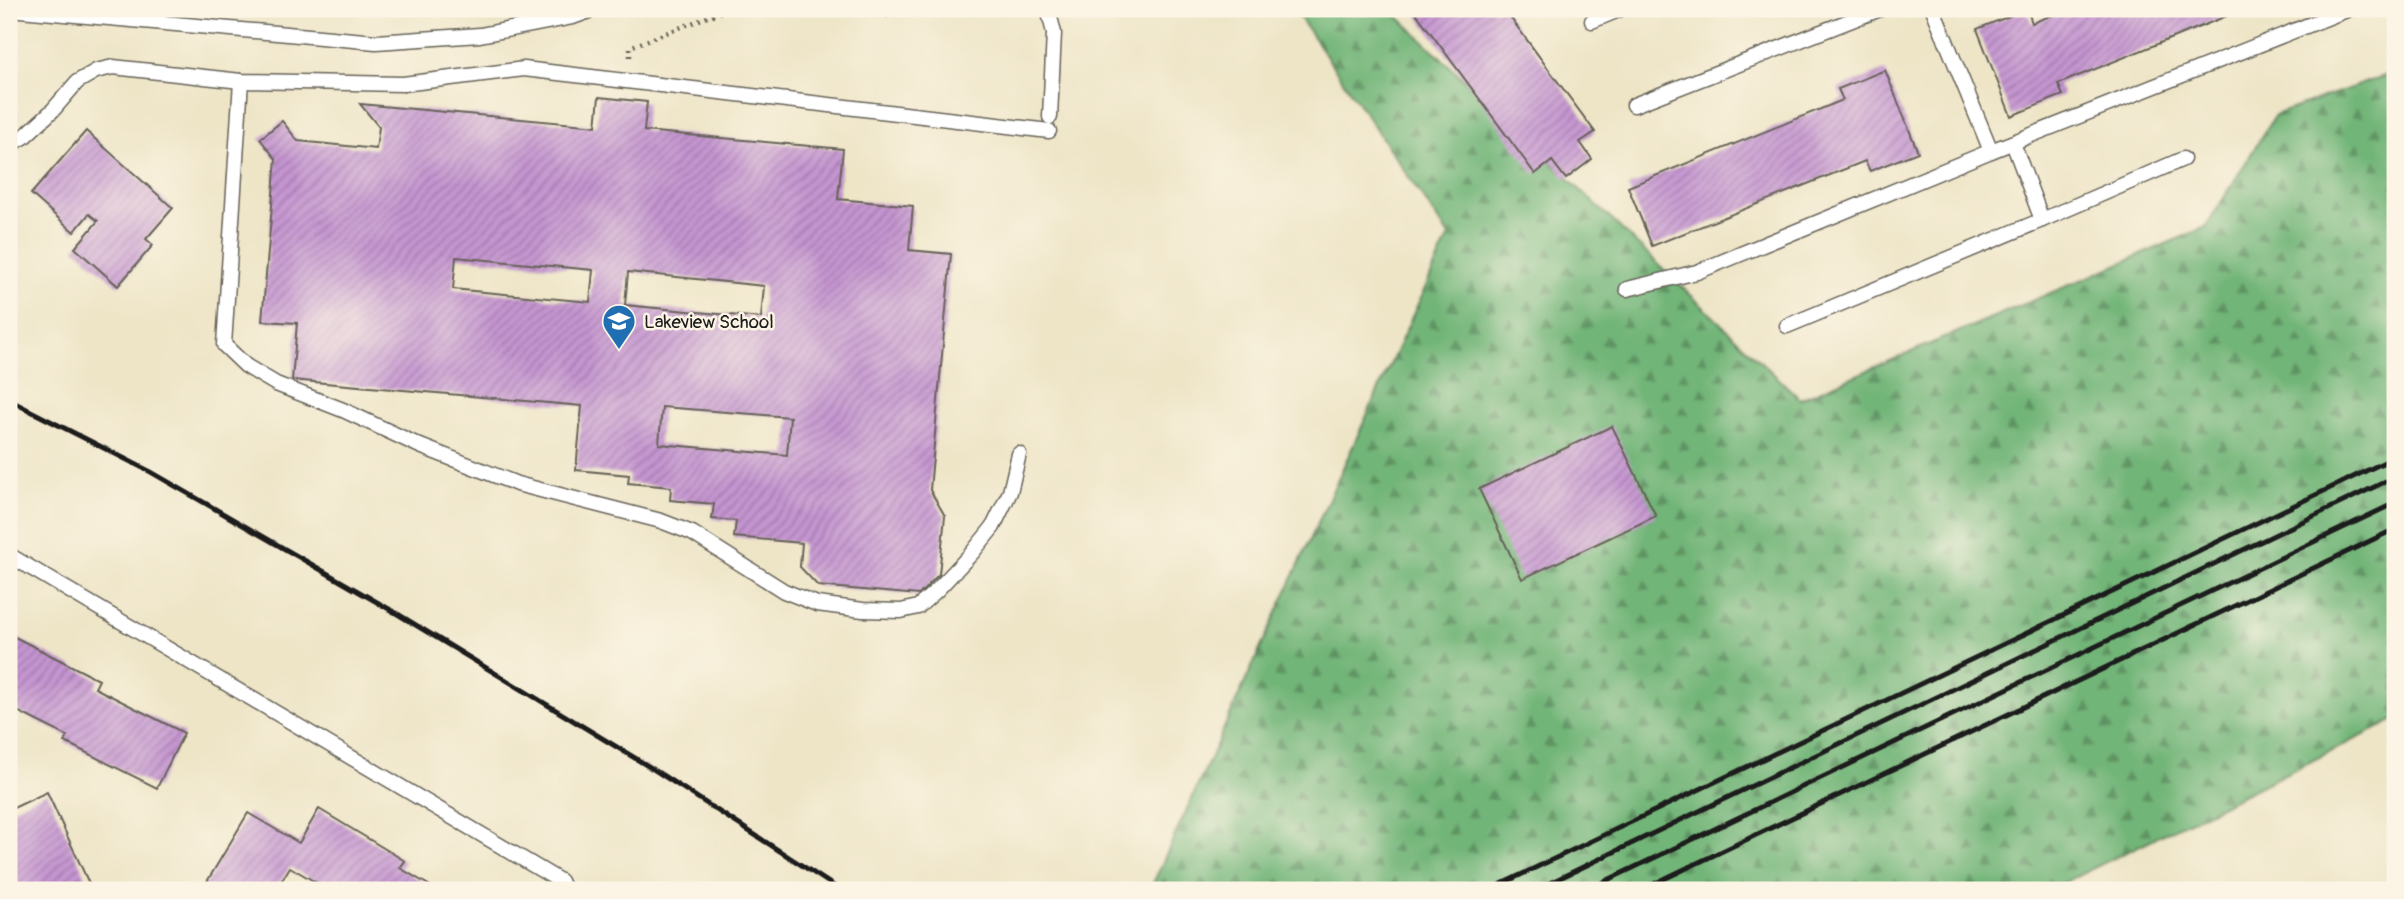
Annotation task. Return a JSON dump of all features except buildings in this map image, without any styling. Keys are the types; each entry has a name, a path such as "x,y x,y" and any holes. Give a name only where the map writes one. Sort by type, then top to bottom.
{"lane":[{"path":"9,9 376,42 480,35 595,9"},
{"path":"9,145 53,110 77,82 96,71 113,67 241,81 403,84 524,69 629,83 1050,124 1054,33 1048,9"},
{"path":"1592,21 1621,9"},
{"path":"1634,104 1880,9"},
{"path":"1933,9 1990,151"},
{"path":"1627,289 1697,272 1990,151 2349,9"},
{"path":"241,81 224,345 246,366 276,384 517,484 661,521 692,533 784,591 817,604 863,610 901,611 918,607 937,590 993,527 1010,492 1019,454"},
{"path":"2013,143 2042,220"},
{"path":"1787,326 2183,159"},
{"path":"9,555 560,881 565,890"}],"path":[{"path":"629,83 630,47 728,9"},
{"path":"781,9 889,16 904,9"}],"green space":[{"path":"1294,9 1390,9 1800,399 2206,227 2275,115 2395,72 2395,720 2049,890 1150,890 1449,236"}],"railway":[{"path":"9,400 151,472 396,613 653,769 840,890"},
{"path":"1489,890 2395,457"},
{"path":"1535,890 2395,477"},
{"path":"1587,890 2395,503"},
{"path":"1641,890 2395,529"}],"place":[{"name":"Lakeview School","path":"619,351"}]}
